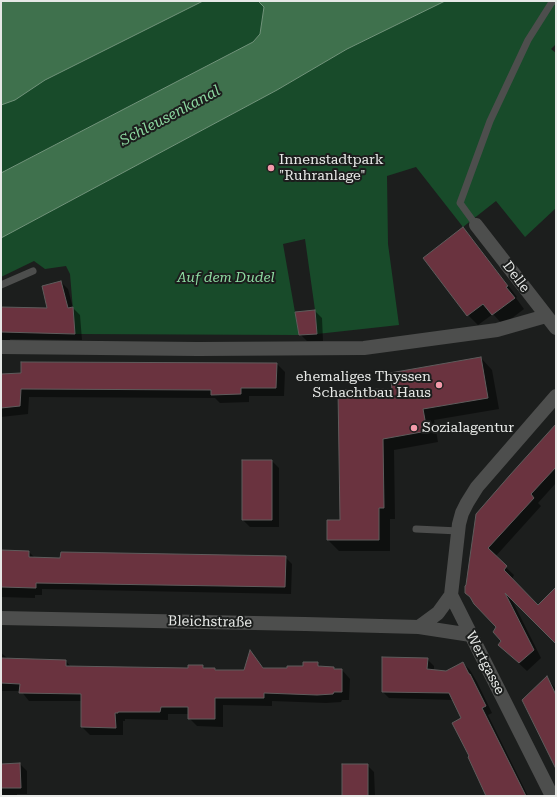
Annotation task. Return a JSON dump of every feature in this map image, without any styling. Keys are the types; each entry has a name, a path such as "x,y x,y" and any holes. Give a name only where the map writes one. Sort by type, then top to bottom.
{"street":[{"name":"Delle","path":"476,225 556,328"},
{"path":"1,347 198,349 364,348 497,330 546,316"},
{"path":"419,627 438,613 451,595 459,527 462,513 467,503 477,487 556,396"},
{"name":"Wertgasse","path":"451,595 552,796"},
{"name":"Bleichstraße","path":"1,618 419,627 471,635"}],"lane":[{"path":"476,225 460,203 490,121 528,40 552,2 555,1"},
{"path":"1,285 33,271"},
{"path":"416,529 459,527"}],"green space":[{"path":"203,1 258,1 264,7 260,34 253,42 1,173 1,105 15,100 45,80"},
{"name":"Innenstadtpark \"Ruhranlage\"","path":"445,1 556,1 556,44 551,49 556,53 556,208 525,237 496,201 463,227 416,167 387,176 388,244 399,325 317,334 305,239 283,244 299,335 75,334 70,274 66,266 45,269 34,261 1,277 1,238 277,90 347,49"}],"water":[{"path":"1,1 203,1 45,80 15,100 1,105"},
{"name":"Schleusenkanal","path":"258,1 445,1 347,49 277,90 1,238 1,173 253,42 260,34 264,7"}],"building":[{"path":"463,227 508,286 506,287 515,298 492,315 483,304 467,316 423,258"},
{"path":"61,281 68,308 73,307 75,334 1,332 1,307 47,308 42,286"},
{"path":"315,310 317,334 299,335 295,312"},
{"path":"481,357 488,398 423,409 427,431 383,439 384,508 379,508 379,540 327,540 327,520 340,520 338,390 392,389 390,373"},
{"path":"21,362 277,363 276,388 241,388 241,394 211,395 211,390 21,389 20,406 1,408 1,374 21,373"},
{"path":"556,424 556,467 531,494 534,498 488,548 507,566 504,570 538,605 556,587 556,644 505,593 534,650 519,663 498,645 501,641 493,632 496,627 465,593 476,514"},
{"path":"242,460 272,460 272,520 242,520"},
{"path":"1,550 29,551 29,557 60,558 61,552 286,556 285,587 36,583 36,588 1,587"},
{"path":"250,650 263,668 287,668 287,666 303,666 303,662 318,662 318,666 342,669 342,692 317,695 264,693 264,698 215,698 215,719 188,719 188,707 161,707 160,712 118,712 115,713 116,728 81,727 81,694 19,693 20,684 1,683 1,658 66,660 66,666 188,668 188,665 203,665 203,668 215,668 215,670 244,670"},
{"path":"382,657 428,658 427,669 446,671 463,662 486,706 482,708 526,796 486,796 468,757 469,756 452,723 461,718 449,693 382,692"},
{"path":"547,676 556,695 556,769 522,700"},
{"path":"20,763 21,788 1,788 1,764"},
{"path":"342,764 368,764 368,796 342,796"}],"place":[{"name":"Innenstadtpark \"Ruhranlage\"","path":"271,168"},
{"name":"ehemaliges Thyssen Schachtbau Haus","path":"439,385"},
{"name":"Sozialagentur","path":"414,428"}],"park label":[{"name":"Auf dem Dudel","path":"226,278"}]}
